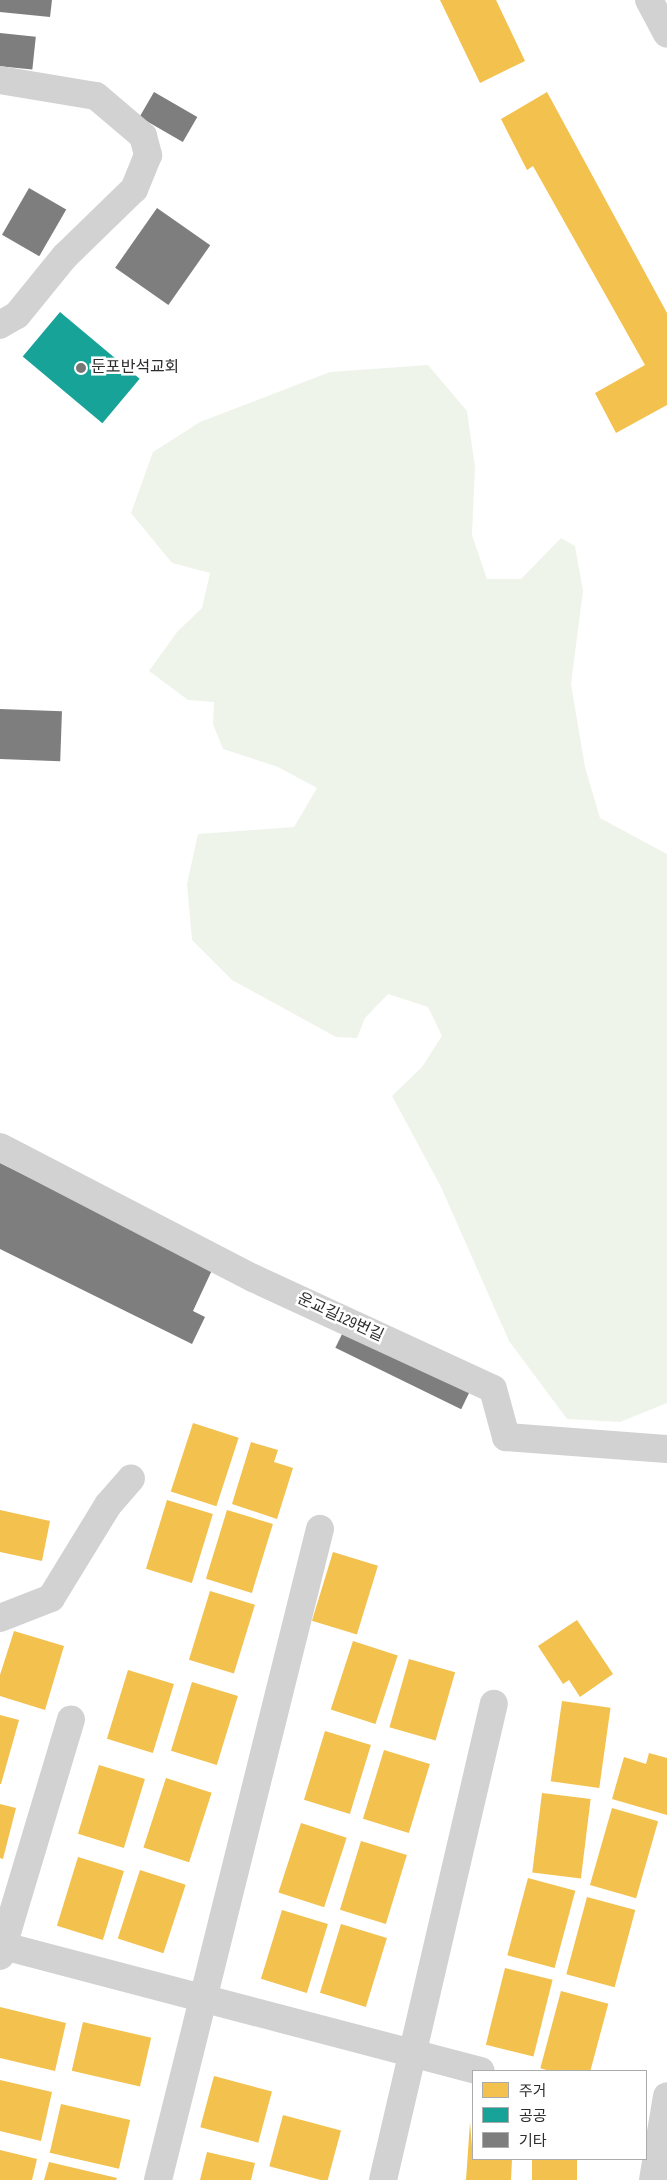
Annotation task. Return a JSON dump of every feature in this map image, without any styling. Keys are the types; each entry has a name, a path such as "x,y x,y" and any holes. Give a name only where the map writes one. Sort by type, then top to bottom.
{"street":[{"path":"649,0 667,34"},
{"path":"0,80 96,96 143,136 148,155 134,189 65,256 17,315 0,325"},
{"name":"운교길129번길","path":"0,1147 253,1278 493,1389 506,1437 667,1449"},
{"path":"0,1618 51,1598 108,1505 131,1478"},
{"path":"158,2180 320,1529"},
{"path":"383,2180 411,2053 494,1704"},
{"path":"71,1719 2,1950 477,2070"},
{"path":"653,2180 660,2112"}],"shaded area":[{"path":"428,365 467,411 475,467 472,535 487,579 521,579 561,538 575,546 583,591 571,684 585,767 600,818 667,854 667,1403 620,1422 567,1419 509,1341 441,1187 392,1096 422,1067 442,1036 428,1007 388,994 365,1018 357,1038 336,1037 232,980 192,940 187,884 198,834 294,827 317,788 278,767 223,749 213,724 214,702 188,700 149,671 177,632 202,608 210,573 172,563 131,513 153,452 200,422 330,372"}],"building: 주거":[{"path":"440,0 496,0 525,61 480,83"},
{"path":"547,92 667,313 667,405 616,433 595,393 645,365 533,166 527,170 501,119"},
{"path":"193,1423 239,1438 216,1506 171,1491"},
{"path":"251,1442 278,1450 274,1462 293,1468 277,1519 232,1504"},
{"path":"167,1500 213,1514 192,1583 146,1569"},
{"path":"0,1510 50,1521 42,1561 0,1552"},
{"path":"227,1510 273,1524 252,1593 206,1579"},
{"path":"333,1552 378,1566 357,1635 312,1621"},
{"path":"210,1591 255,1605 234,1674 189,1660"},
{"path":"577,1620 613,1674 580,1697 569,1680 563,1684 538,1646"},
{"path":"14,1631 64,1646 45,1710 0,1696 0,1675"},
{"path":"353,1641 398,1656 375,1724 331,1709"},
{"path":"409,1659 455,1672 436,1740 389,1727"},
{"path":"128,1670 174,1684 153,1753 107,1739"},
{"path":"192,1682 238,1696 217,1765 171,1751"},
{"path":"562,1701 611,1708 599,1788 551,1781"},
{"path":"0,1715 19,1720 1,1784 0,1784"},
{"path":"325,1731 371,1745 350,1814 304,1800"},
{"path":"384,1750 430,1764 409,1833 363,1819"},
{"path":"649,1753 667,1758 667,1815 612,1799 624,1757 646,1764"},
{"path":"99,1765 145,1779 124,1848 78,1834"},
{"path":"166,1778 212,1793 189,1862 143,1847"},
{"path":"542,1793 591,1799 581,1878 532,1872"},
{"path":"0,1804 16,1808 3,1859 0,1858"},
{"path":"612,1808 658,1821 636,1898 590,1885"},
{"path":"301,1823 347,1838 324,1907 278,1892"},
{"path":"361,1841 407,1855 386,1924 340,1910"},
{"path":"78,1857 124,1871 103,1940 57,1926"},
{"path":"140,1870 186,1885 163,1953 118,1938"},
{"path":"528,1878 575,1891 555,1968 507,1955"},
{"path":"587,1897 635,1910 615,1987 566,1974"},
{"path":"282,1910 328,1924 307,1993 261,1979"},
{"path":"341,1924 387,1938 366,2007 320,1993"},
{"path":"505,1968 553,1980 533,2057 486,2045"},
{"path":"561,1991 608,2004 591,2070 547,2070 540,2068"},
{"path":"0,2007 66,2023 55,2071 0,2058"},
{"path":"83,2022 151,2038 140,2086 72,2071"},
{"path":"214,2076 272,2092 258,2143 200,2127"},
{"path":"0,2080 52,2092 41,2141 0,2131"},
{"path":"61,2104 130,2120 119,2169 50,2153"},
{"path":"283,2115 341,2131 328,2180 321,2180 269,2166"},
{"path":"470,2122 472,2160 512,2160 511,2180 466,2180"},
{"path":"0,2150 37,2159 32,2180 0,2180"},
{"path":"207,2152 255,2163 251,2180 200,2180"},
{"path":"532,2160 577,2160 577,2180 532,2180"},
{"path":"49,2162 117,2178 116,2180 44,2180"}],"building: 공공":[{"name":"둔포반석교회","path":"60,312 140,379 102,423 23,356"}],"building: 기타":[{"path":"0,0 52,0 50,17 0,12"},
{"path":"0,33 36,37 32,70 0,66"},
{"path":"154,92 197,117 183,142 140,117"},
{"path":"29,188 66,210 39,256 2,235"},
{"path":"157,208 210,245 168,305 115,268"},
{"path":"0,709 62,711 60,761 0,759"},
{"path":"0,1163 213,1268 193,1311 205,1317 192,1344 0,1249"},
{"path":"345,1328 471,1389 461,1409 335,1348"}],"place":[{"name":"둔포반석교회","path":"81,368"}]}
